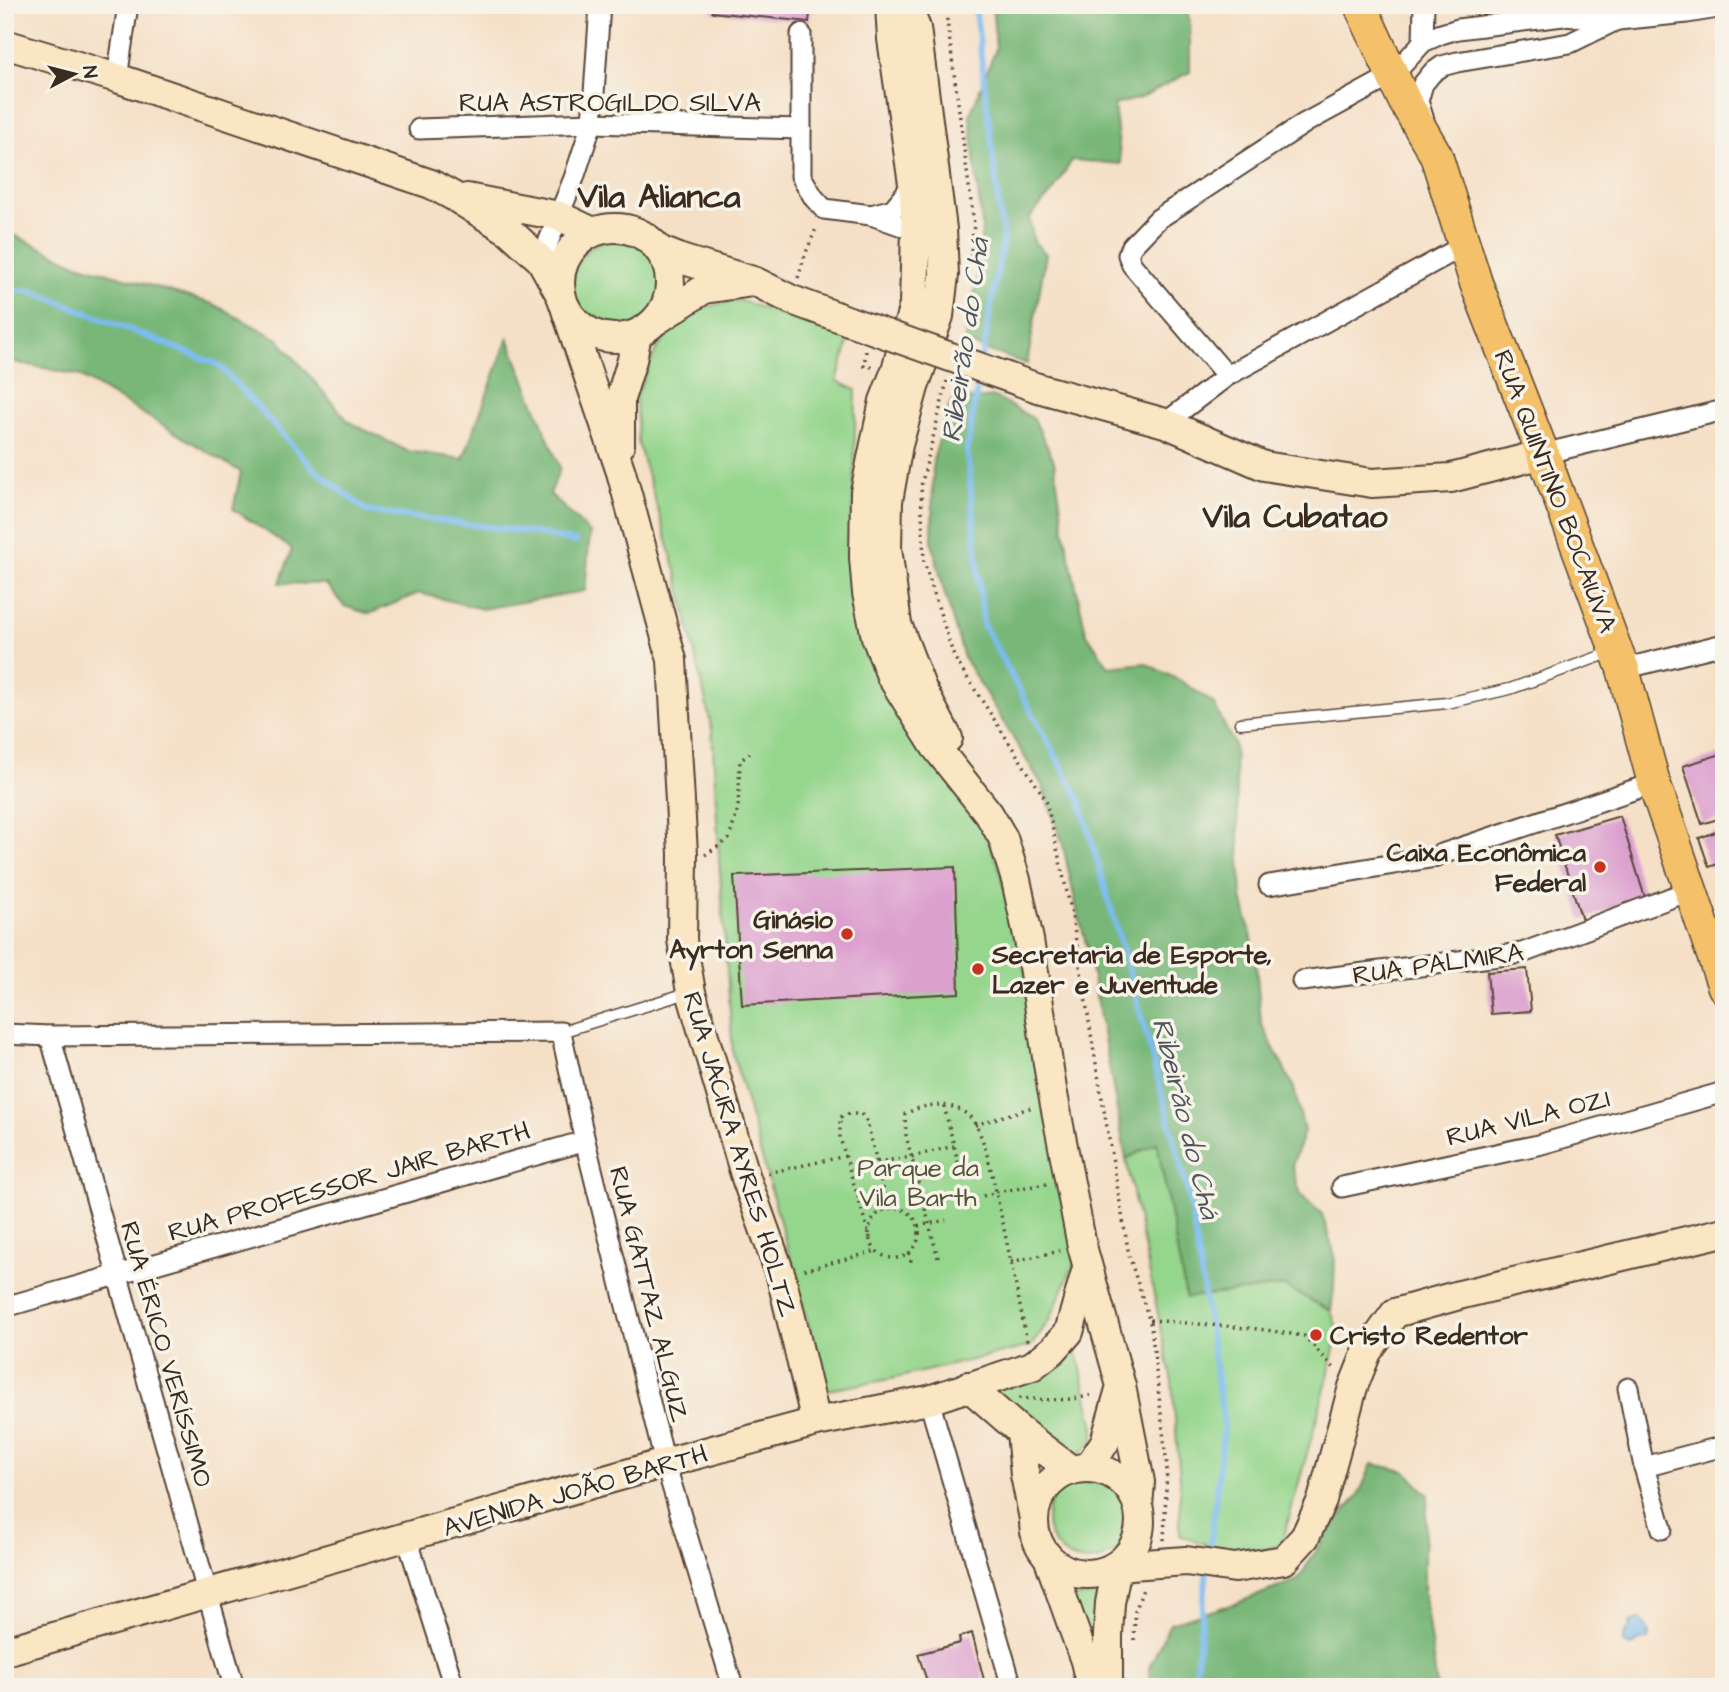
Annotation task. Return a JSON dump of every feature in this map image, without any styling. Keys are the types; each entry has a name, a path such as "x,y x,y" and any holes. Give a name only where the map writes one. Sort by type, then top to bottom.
{"main road":[{"path":"890,5 892,39 913,184 916,228 915,305 884,401 865,492 864,558 867,593 876,637 891,677 935,746 996,826 1008,852 1016,880 1029,940 1069,1180 1085,1257 1121,1387 1140,1482 1139,1536 1130,1553 1117,1566 1110,1603 1108,1687"},
{"path":"906,5 916,28 942,229 944,275 939,316 914,387 898,445 887,501 887,548 897,624 922,689 945,732 961,778"},
{"name":"RUA QUINTINO BOCAIÚVA","path":"1360,5 1404,100 1436,155 1476,282 1620,660 1654,783 1689,891 1714,931 1724,987"},
{"path":"5,44 117,78 430,184 509,231 541,260 577,324 592,334 609,339 627,338 704,289 756,282"},
{"path":"453,196 559,216 593,232"},
{"path":"621,472 563,302 560,275 566,257 577,242 593,232 611,227 630,230 647,238 661,251 756,282 792,300 849,321 1038,388 1165,423 1264,466 1373,483 1451,478 1543,454"},
{"path":"621,472 620,399 632,360 647,327 666,305 670,288 668,269 661,251"},
{"name":"RUA JACIRA AYRES HOLTZ","path":"621,472 672,660 683,869 682,940 691,992 746,1178 781,1276 816,1422"},
{"path":"1158,1553 1139,1515 1137,1500 1127,1484 1112,1473 1096,1468 1063,1473 1049,1483 1039,1496 1034,1513 1034,1530 1040,1546 1048,1557 1064,1570 1082,1575 1100,1573 1158,1553 1186,1561 1236,1568 1284,1560 1305,1537 1322,1500 1353,1387 1367,1352 1395,1313 1459,1295 1724,1232"},
{"name":"AVENIDA JOÃO BARTH","path":"5,1651 665,1463 816,1422 929,1400 1032,1366 1054,1350 1069,1332 1085,1257"},
{"path":"968,1386 1021,1432 1079,1469"},
{"path":"1079,1469 1105,1442 1121,1387"},
{"path":"1021,1432 1025,1475 1034,1519"},
{"path":"1048,1557 1085,1661 1091,1687"}],"street":[{"path":"117,78 128,5"},
{"path":"541,260 574,178 592,123 600,5"},
{"path":"1227,376 1132,265 1128,255 1132,246 1158,219 1305,122 1393,75 1421,44 1424,5"},
{"path":"1375,38 1385,46 1404,48 1458,29 1563,16 1618,20 1724,7"},
{"path":"1436,155 1418,101 1423,84 1432,73 1442,66 1570,43 1618,20"},
{"path":"801,34 801,176 814,198 824,209 871,215 916,228"},
{"name":"RUA ASTROGILDO SILVA","path":"419,129 592,123 801,129"},
{"path":"871,215 893,209 913,184"},
{"path":"1165,423 1227,376 1463,246"},
{"path":"1543,454 1724,410"},
{"path":"1620,660 1724,644"},
{"path":"1269,885 1430,858 1654,783"},
{"name":"RUA PALMIRA","path":"1302,981 1522,953 1689,891"},
{"path":"5,1034 50,1036 561,1032"},
{"name":"RUA GATTAZ ALGUZ","path":"561,1032 585,1141 665,1463 733,1687"},
{"name":"RUA ÉRICO VERÍSSIMO","path":"50,1036 234,1687"},
{"name":"RUA VILA OZI","path":"1342,1187 1538,1145 1724,1092"},
{"name":"RUA PROFESSOR JAIR BARTH","path":"5,1307 585,1141"},
{"path":"1628,1388 1644,1467 1662,1529"},
{"path":"929,1400 1012,1687"},
{"path":"1644,1467 1724,1446"},
{"path":"407,1538 454,1687"}],"lane":[{"path":"1240,723 1447,703 1620,660"},
{"path":"561,1032 691,992"}],"path":[{"path":"945,5 974,224 968,279"},
{"path":"805,255 824,209"},
{"path":"949,373 922,486 924,562 954,657 1046,800 1071,910 1129,1255 1150,1320 1167,1466 1158,1553 1135,1612 1133,1649"},
{"path":"683,869 729,839 738,809 740,761 754,752"},
{"path":"975,1125 1055,1101"},
{"path":"944,1105 958,1166"},
{"path":"938,1258 906,1136 905,1114 918,1107 944,1105 953,1106 971,1118 981,1136 996,1192 1032,1366"},
{"path":"870,1238 871,1223 881,1211 888,1208 905,1210 912,1215 918,1226 919,1239 909,1253 893,1258 877,1251 870,1238 840,1138 841,1117 861,1114 867,1122 888,1208"},
{"path":"877,1162 954,1146"},
{"path":"746,1178 846,1156"},
{"path":"984,1196 1069,1180"},
{"path":"918,1226 946,1220"},
{"path":"781,1276 877,1251"},
{"path":"909,1253 912,1265"},
{"path":"1011,1262 1085,1257"},
{"path":"1150,1320 1259,1329 1304,1336 1353,1387"},
{"path":"1014,1397 1039,1400 1081,1399 1121,1387"}],"green space":[{"path":"992,5 1185,5 1190,22 1190,72 1140,98 1114,105 1121,164 1072,160 1054,190 1029,218 1034,242 1046,254 1027,364 964,342 976,285 982,229 970,115 996,48"},
{"path":"5,231 74,263 213,304 278,339 349,422 407,451 463,459 508,338 560,468 550,494 590,533 585,591 482,609 419,593 369,614 344,606 326,584 280,583 292,549 233,509 241,472 78,375 5,360"},
{"path":"608,239 626,239 642,246 655,259 662,275 662,293 655,309 642,322 626,329 608,329 592,322 579,309 572,293 572,275 579,259 592,246"},
{"name":"Parque da Vila Barth","path":"738,300 850,337 837,381 856,390 852,546 997,860 1038,1022 1076,1259 1050,1319 1031,1346 891,1379 827,1390 733,1054 712,729 677,574 638,443 636,396 655,352 674,327 705,307"},
{"path":"995,397 1034,419 1054,461 1065,536 1086,633 1109,667 1145,663 1181,681 1213,703 1234,744 1242,898 1255,951 1261,1023 1294,1088 1304,1131 1292,1166 1301,1195 1322,1214 1335,1256 1331,1311 1284,1286 1186,1298 1157,1143 1126,1159 1088,951 1063,845 1042,785 964,658 932,542 933,460 951,401"},
{"path":"1157,1142 1186,1297 1284,1286 1331,1311 1338,1331 1327,1381 1282,1543 1256,1554 1218,1549 1180,1535 1180,1479 1172,1382 1126,1159"},
{"path":"1073,1345 1078,1356 1094,1439 1081,1453 1071,1455 992,1388"},
{"path":"1372,1464 1405,1471 1428,1495 1424,1593 1437,1687 1149,1687 1149,1668 1170,1623 1234,1604 1298,1580 1331,1526 1358,1497"},
{"path":"1088,1479 1104,1482 1117,1491 1126,1504 1129,1520 1126,1536 1117,1549 1104,1558 1088,1561 1072,1558 1059,1549 1050,1536 1047,1520 1050,1504 1059,1491 1072,1482"},
{"path":"1100,1594 1094,1682 1069,1598"}],"water":[{"path":"1640,1620 1647,1628 1648,1639 1631,1646 1624,1643 1624,1636 1631,1621"}],"building":[{"path":"713,5 811,5 809,22 712,12"},
{"path":"1724,753 1724,817 1702,824 1683,766"},
{"name":"Caixa Econômica Federal","path":"1620,816 1645,898 1582,920 1555,835"},
{"path":"1724,829 1724,862 1709,867 1699,838"},
{"name":"Ginásio Ayrton Senna","path":"955,867 959,993 742,1005 734,876"},
{"path":"1527,969 1531,1011 1491,1014 1487,972"},
{"path":"972,1633 985,1684 974,1687 929,1687 918,1654 960,1643 959,1637"}],"waterway":[{"name":"Ribeirão do Chá","path":"975,5 1003,239 982,359"},
{"path":"5,290 32,291 219,365 313,468 367,511 534,533 576,542"},
{"name":"Ribeirão do Chá","path":"979,377 967,449 983,624 1080,800 1189,1196 1224,1425 1209,1556"},
{"name":"Ribeirão do Chá","path":"1194,1687 1207,1570"}],"place":[{"name":"Caixa Econômica Federal","path":"1600,867"},
{"name":"Ginásio Ayrton Senna","path":"847,934"},
{"name":"Secretaria de Esporte, Lazer e Juventude","path":"978,969"},
{"name":"Cristo Redentor","path":"1316,1335"}],"district":[{"name":"Vila Alianca","path":"659,195"},
{"name":"Vila Cubatao","path":"1295,515"}]}
